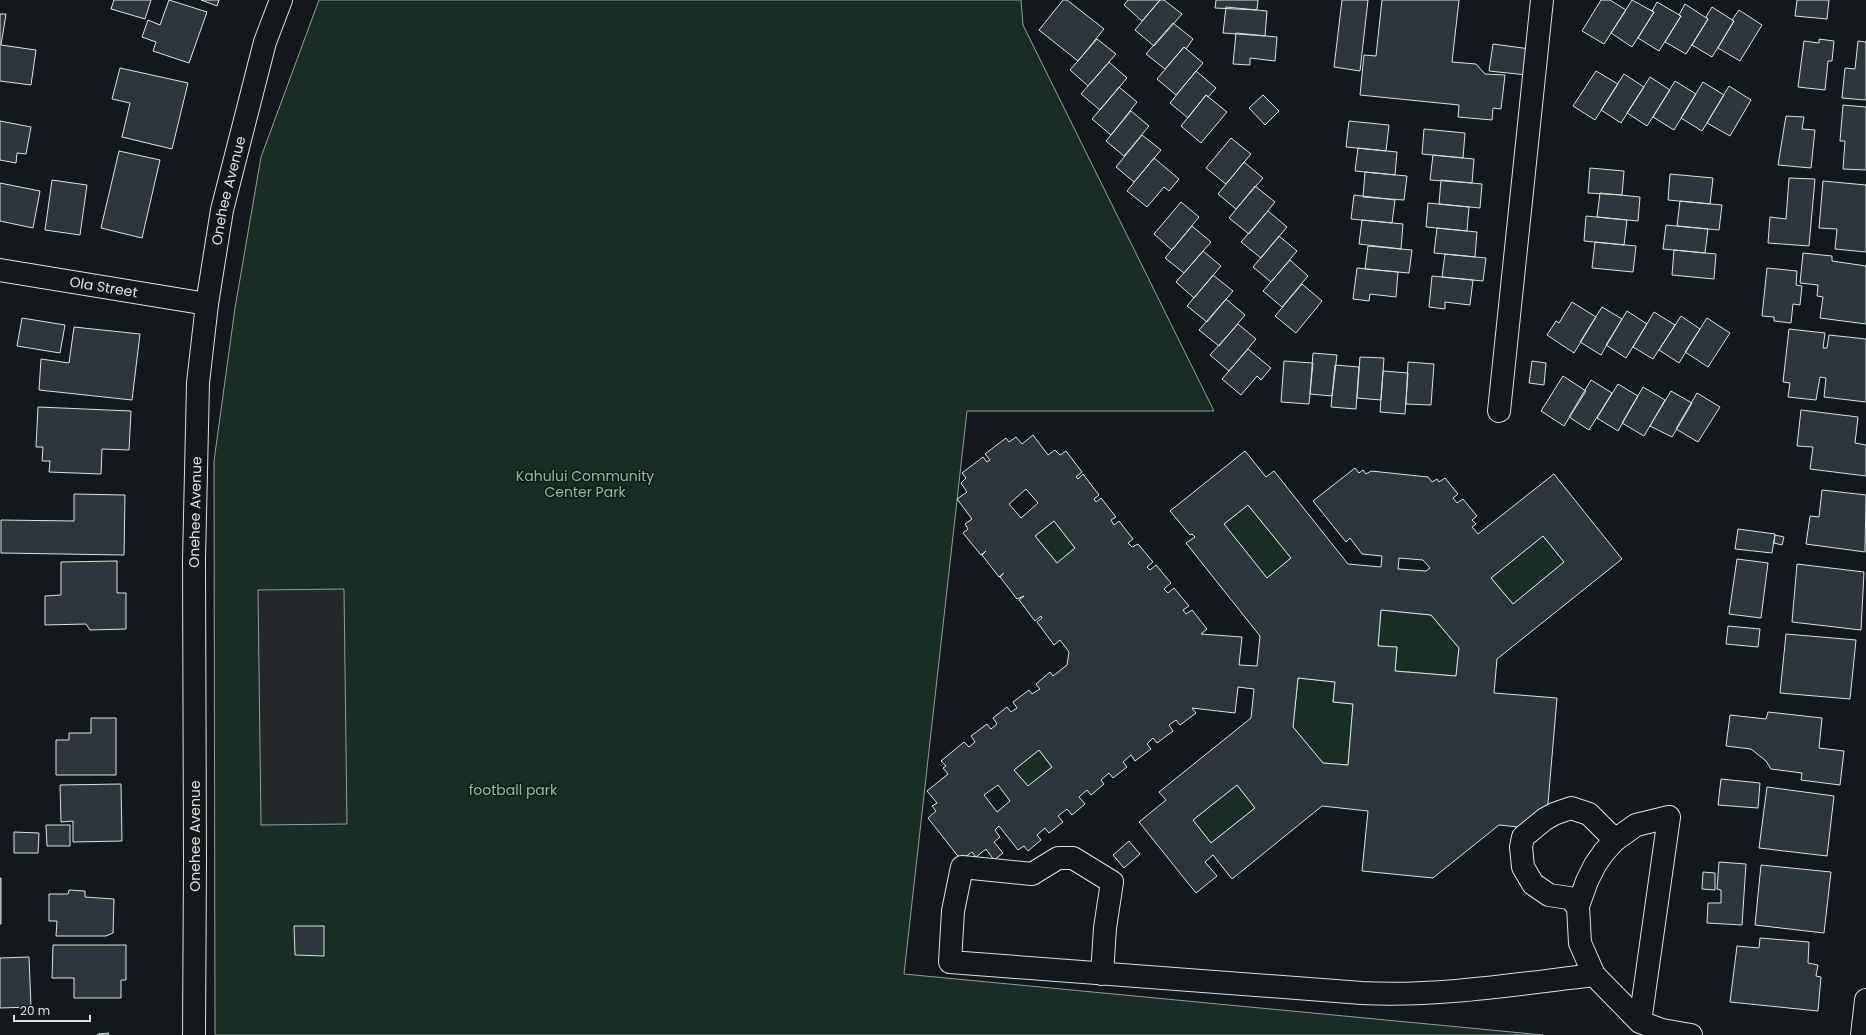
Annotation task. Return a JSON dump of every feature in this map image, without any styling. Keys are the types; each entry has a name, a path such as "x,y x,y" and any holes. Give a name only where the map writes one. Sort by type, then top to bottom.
{"street":[{"name":"Onehee Avenue","path":"194,1035 194,552 198,383 207,304 222,210 265,42 281,0"},
{"path":"1499,411 1542,0"},
{"name":"Ola Street","path":"0,270 207,304"},
{"path":"1578,906 1569,898 1549,895 1533,884 1527,876 1522,862 1521,847 1524,837 1554,814 1570,808 1589,814 1615,840"},
{"path":"1640,1022 1669,817 1636,825 1615,840 1595,865 1578,906 1580,943 1594,975 1640,1022 1662,1030 1690,1035"},
{"path":"1102,974 1105,928 1112,882 1073,858 1058,858 1032,874 962,867 953,911 950,962 1102,974 1398,995 1435,993 1594,975"},
{"path":"1862,1035 1866,1000"}],"green space":[{"name":"Kahului Community Center Park","path":"319,0 1021,0 1023,25 1214,411 967,411 904,974 1543,1035 215,1035 214,461 235,308 261,157"},
{"path":"1248,505 1291,558 1267,578 1224,524"},
{"path":"1054,521 1075,548 1057,563 1035,536"},
{"path":"1543,536 1564,562 1513,604 1491,578"},
{"path":"1381,610 1431,615 1459,648 1456,676 1395,671 1397,647 1378,646"},
{"path":"1298,678 1335,682 1333,702 1353,704 1348,765 1323,763 1293,727"},
{"path":"1039,750 1052,767 1028,786 1014,770"},
{"path":"1237,785 1255,808 1211,843 1193,820"}],"shaded area":[{"path":"344,589 347,824 261,825 258,590"}],"building":[{"path":"114,0 151,0 145,19 111,9"},
{"path":"169,0 207,12 189,63 153,51 156,42 142,37 148,20 160,25"},
{"path":"201,0 219,0 217,6"},
{"path":"1063,0 1067,0 1104,29 1078,61 1039,30"},
{"path":"1128,0 1160,0 1142,21 1124,5"},
{"path":"1160,0 1164,0 1182,14 1154,46 1135,30"},
{"path":"1216,0 1258,0 1257,10 1215,8"},
{"path":"1342,0 1368,0 1360,71 1334,67"},
{"path":"1382,0 1459,0 1452,62 1476,64 1485,74 1505,75 1501,109 1493,108 1492,120 1458,117 1459,105 1360,95 1364,55 1376,56"},
{"path":"1601,0 1610,0 1626,10 1604,44 1582,31"},
{"path":"1632,0 1654,12 1632,47 1611,33"},
{"path":"1797,0 1829,0 1827,19 1795,16"},
{"path":"1657,2 1681,16 1659,51 1638,38 1654,12 1652,11"},
{"path":"1685,4 1708,19 1686,54 1665,42 1681,16 1679,15"},
{"path":"1226,7 1267,11 1265,36 1223,33"},
{"path":"1712,7 1734,21 1712,57 1692,45 1708,19 1706,17"},
{"path":"1739,10 1762,25 1740,61 1718,48 1734,21 1732,20"},
{"path":"0,14 6,14 1,45 36,50 31,85 0,81"},
{"path":"1173,23 1193,39 1186,49 1184,47 1165,69 1146,54"},
{"path":"1236,33 1277,37 1275,61 1250,58 1250,65 1233,64"},
{"path":"1097,39 1116,54 1088,86 1070,70"},
{"path":"1819,39 1834,41 1832,61 1828,61 1825,90 1798,87 1804,41 1819,43"},
{"path":"1858,41 1866,42 1866,100 1842,98 1845,68 1855,69"},
{"path":"1493,44 1530,49 1527,75 1489,71"},
{"path":"1184,47 1203,63 1176,95 1157,79"},
{"path":"1109,62 1127,78 1100,110 1081,94"},
{"path":"120,68 188,83 172,149 122,137 130,103 112,99"},
{"path":"1196,71 1216,88 1208,97 1206,95 1188,118 1170,103"},
{"path":"1596,71 1618,84 1595,120 1573,106"},
{"path":"1624,74 1644,87 1621,123 1601,110"},
{"path":"1650,77 1670,90 1647,126 1627,113"},
{"path":"1675,81 1696,94 1674,130 1653,117"},
{"path":"1703,82 1724,95 1702,131 1681,118"},
{"path":"1729,86 1751,100 1730,136 1707,123"},
{"path":"1119,87 1137,102 1111,135 1092,119"},
{"path":"1206,95 1227,112 1201,143 1181,126"},
{"path":"1263,95 1279,111 1265,125 1249,108"},
{"path":"1843,105 1866,107 1866,170 1843,169 1845,141 1840,141"},
{"path":"1131,111 1149,126 1124,156 1106,141"},
{"path":"1786,116 1804,117 1802,129 1815,130 1811,168 1778,165"},
{"path":"0,121 31,127 26,154 17,153 16,163 0,160"},
{"path":"1349,121 1389,125 1386,151 1346,147"},
{"path":"1424,129 1465,133 1463,158 1422,154"},
{"path":"1142,135 1161,150 1134,182 1116,167"},
{"path":"1231,138 1251,154 1226,184 1206,168"},
{"path":"1358,148 1397,152 1395,175 1355,171"},
{"path":"119,151 160,160 142,238 101,228"},
{"path":"1433,155 1474,159 1472,183 1430,180"},
{"path":"1154,158 1179,179 1169,191 1164,187 1147,207 1127,191"},
{"path":"1244,162 1263,178 1236,209 1218,194"},
{"path":"1590,168 1624,171 1622,195 1588,193"},
{"path":"1365,172 1407,176 1404,200 1363,197"},
{"path":"1670,174 1713,178 1710,204 1668,200"},
{"path":"1789,178 1815,179 1809,246 1768,243 1770,217 1786,219"},
{"path":"52,180 87,185 80,235 45,230"},
{"path":"1441,180 1482,184 1480,208 1439,204"},
{"path":"1823,181 1866,185 1866,252 1835,249 1837,229 1819,228"},
{"path":"0,183 40,191 33,228 0,221"},
{"path":"1255,186 1275,202 1249,234 1229,218"},
{"path":"1600,193 1640,197 1638,221 1597,217"},
{"path":"1354,195 1395,200 1392,223 1351,219"},
{"path":"1680,201 1722,205 1719,230 1677,226"},
{"path":"1181,202 1199,217 1172,250 1154,234"},
{"path":"1428,203 1469,207 1467,231 1426,227"},
{"path":"1268,211 1287,227 1261,258 1241,242"},
{"path":"1586,216 1627,220 1624,245 1584,241"},
{"path":"1362,220 1403,224 1401,249 1359,244"},
{"path":"1666,225 1708,229 1705,253 1663,249"},
{"path":"1192,226 1211,242 1184,273 1165,258"},
{"path":"1437,228 1477,232 1475,257 1434,253"},
{"path":"1279,236 1297,251 1271,282 1253,267"},
{"path":"1595,242 1636,246 1633,272 1592,268"},
{"path":"1368,246 1412,250 1409,273 1365,269"},
{"path":"1674,250 1716,254 1714,279 1672,275"},
{"path":"1203,251 1221,266 1194,298 1176,282"},
{"path":"1803,253 1832,256 1832,261 1866,266 1866,324 1820,318 1823,297 1817,296 1818,285 1800,283"},
{"path":"1445,254 1486,258 1483,281 1442,277"},
{"path":"1290,260 1308,276 1282,307 1263,291"},
{"path":"1357,268 1398,272 1396,297 1370,294 1369,301 1353,299"},
{"path":"1767,268 1797,271 1796,285 1802,286 1800,305 1793,304 1791,323 1774,321 1774,317 1762,316"},
{"path":"1213,275 1233,291 1207,322 1187,306"},
{"path":"1432,276 1473,280 1470,305 1445,302 1445,309 1429,307"},
{"path":"1302,284 1322,301 1296,333 1275,316"},
{"path":"1226,299 1245,315 1219,346 1199,330"},
{"path":"1572,302 1596,317 1574,353 1547,335 1556,321 1559,323"},
{"path":"1602,307 1622,319 1601,355 1580,342"},
{"path":"1627,311 1647,324 1626,358 1606,345"},
{"path":"1654,312 1675,325 1653,359 1633,347"},
{"path":"1681,316 1700,329 1679,363 1659,350"},
{"path":"22,318 65,325 60,353 17,346"},
{"path":"1707,318 1730,333 1708,367 1685,352"},
{"path":"1238,324 1256,339 1229,371 1210,355"},
{"path":"74,327 140,334 132,400 39,390 41,359 69,363"},
{"path":"1789,329 1825,333 1823,348 1827,348 1829,335 1866,339 1866,402 1824,397 1826,378 1820,377 1816,400 1788,397 1790,383 1783,382"},
{"path":"1248,349 1271,368 1261,380 1257,376 1241,395 1222,379"},
{"path":"1313,353 1337,355 1332,396 1310,394"},
{"path":"1360,357 1384,358 1381,400 1357,398"},
{"path":"1284,361 1313,363 1309,404 1281,402"},
{"path":"1532,361 1546,363 1544,385 1529,383"},
{"path":"1408,362 1434,364 1431,405 1406,404"},
{"path":"1335,365 1359,367 1356,409 1331,407"},
{"path":"1383,371 1408,373 1405,414 1380,412"},
{"path":"1563,376 1586,391 1564,426 1541,411"},
{"path":"1591,380 1612,393 1589,430 1569,417"},
{"path":"1618,384 1638,396 1618,431 1597,418"},
{"path":"1643,387 1665,400 1644,436 1622,423"},
{"path":"1671,391 1692,403 1672,437 1650,426"},
{"path":"1697,393 1720,407 1698,442 1676,429"},
{"path":"38,407 131,411 129,450 102,449 101,474 49,472 50,461 42,461 43,447 36,447"},
{"path":"1801,410 1858,417 1855,443 1866,445 1866,476 1810,469 1813,447 1797,446"},
{"path":"1033,435 1048,455 1055,450 1060,455 1066,451 1082,472 1076,477 1078,479 1083,474 1099,495 1094,499 1096,502 1101,498 1116,517 1111,520 1114,525 1119,521 1133,539 1128,543 1132,547 1138,544 1153,562 1147,567 1150,570 1156,565 1171,583 1164,589 1168,593 1174,588 1189,606 1183,610 1186,614 1192,610 1207,629 1201,634 1242,637 1239,665 1257,666 1260,636 1186,543 1195,537 1192,534 1190,535 1170,511 1245,451 1266,477 1274,471 1348,564 1381,567 1382,556 1362,554 1350,538 1346,542 1313,501 1355,468 1359,473 1363,470 1366,474 1371,471 1428,477 1432,482 1437,479 1439,482 1445,478 1458,494 1453,498 1457,503 1463,499 1477,516 1472,520 1476,524 1472,527 1478,534 1554,474 1622,559 1497,659 1494,693 1557,698 1547,815 1528,828 1499,825 1433,878 1362,871 1368,811 1322,806 1232,879 1213,855 1205,862 1217,876 1196,893 1139,822 1166,800 1159,792 1251,718 1254,689 1238,687 1235,713 1192,708 1196,713 1180,725 1176,720 1169,725 1173,731 1157,743 1153,738 1147,744 1151,749 1135,761 1131,755 1123,762 1127,767 1113,778 1109,773 1101,780 1104,784 1091,795 1087,790 1079,797 1085,804 1072,815 1067,809 1058,816 1063,822 1049,833 1045,828 1037,835 1041,840 1028,851 1024,846 1018,850 999,826 995,830 1000,837 994,842 1003,853 994,860 986,849 976,857 972,852 961,860 928,818 936,811 932,806 937,803 927,791 948,774 943,768 946,766 941,761 964,742 969,747 975,742 971,736 987,724 991,729 997,724 993,718 1007,707 1011,712 1017,708 1013,702 1029,690 1032,694 1040,689 1036,684 1050,672 1053,676 1067,665 1069,652 1060,640 1054,645 1037,622 1042,618 1041,616 1035,621 1019,600 1024,596 1017,599 1000,577 1004,573 999,577 982,555 986,551 981,555 963,533 968,529 965,524 972,519 957,499 967,492 961,483 966,478 962,473 983,457 987,462 990,460 985,454 1006,438 1009,442 1016,437 1022,444","holes":["1026,489 1038,503 1021,518 1009,504","1248,505 1291,558 1267,578 1224,524","1054,521 1075,548 1057,563 1035,536","1543,536 1564,562 1513,604 1491,578","1399,558 1423,560 1430,568 1426,571 1398,569","1381,610 1431,615 1459,648 1456,676 1395,671 1397,647 1378,646","1298,678 1335,682 1333,702 1353,704 1348,765 1323,763 1293,727","1039,750 1052,767 1028,786 1014,770","998,785 1010,801 997,812 984,795","1237,785 1255,808 1211,843 1193,820"]},
{"path":"1822,490 1866,495 1865,552 1806,544 1810,516 1819,517"},
{"path":"74,494 125,495 124,555 1,553 1,520 74,521"},
{"path":"1738,529 1775,534 1772,553 1735,549"},
{"path":"1775,535 1784,537 1782,545 1774,543"},
{"path":"1737,559 1768,563 1761,618 1729,614"},
{"path":"117,561 117,593 126,593 126,629 90,630 86,624 45,625 45,596 61,595 61,562"},
{"path":"1797,564 1864,572 1861,630 1792,622"},
{"path":"1728,626 1760,629 1758,647 1726,644"},
{"path":"1786,634 1856,640 1850,699 1780,693"},
{"path":"1768,712 1822,718 1819,748 1844,751 1840,785 1801,780 1802,773 1771,769 1766,761 1751,749 1726,746 1730,715 1766,719"},
{"path":"91,718 116,718 116,775 56,775 56,740 69,740 69,733 91,733"},
{"path":"1721,779 1760,783 1758,808 1718,805"},
{"path":"121,784 122,841 73,842 73,821 61,822 60,785"},
{"path":"1767,787 1834,796 1827,856 1759,848"},
{"path":"46,825 70,825 70,846 47,846"},
{"path":"14,832 39,833 38,853 14,853"},
{"path":"1129,841 1140,854 1124,868 1113,855"},
{"path":"1719,862 1746,864 1742,925 1707,923 1708,903 1721,903 1721,890 1717,889"},
{"path":"1761,865 1831,872 1824,933 1755,925"},
{"path":"1703,872 1715,873 1715,890 1702,889"},
{"path":"1,878 1,924 0,924"},
{"path":"69,890 85,891 85,897 114,899 113,933 106,936 56,936 57,921 49,921 49,894 68,894"},
{"path":"294,926 324,926 324,956 295,955"},
{"path":"1760,938 1809,942 1808,963 1818,965 1816,976 1821,977 1818,1011 1730,1002 1737,946 1759,948"},
{"path":"53,945 126,945 126,980 121,980 121,998 74,998 74,978 52,978"},
{"path":"29,957 31,1007 0,1008 0,958"},
{"path":"109,1033 108,1035 97,1035 98,1034"}],"park label":[{"name":"football park","path":"513,790"}]}
